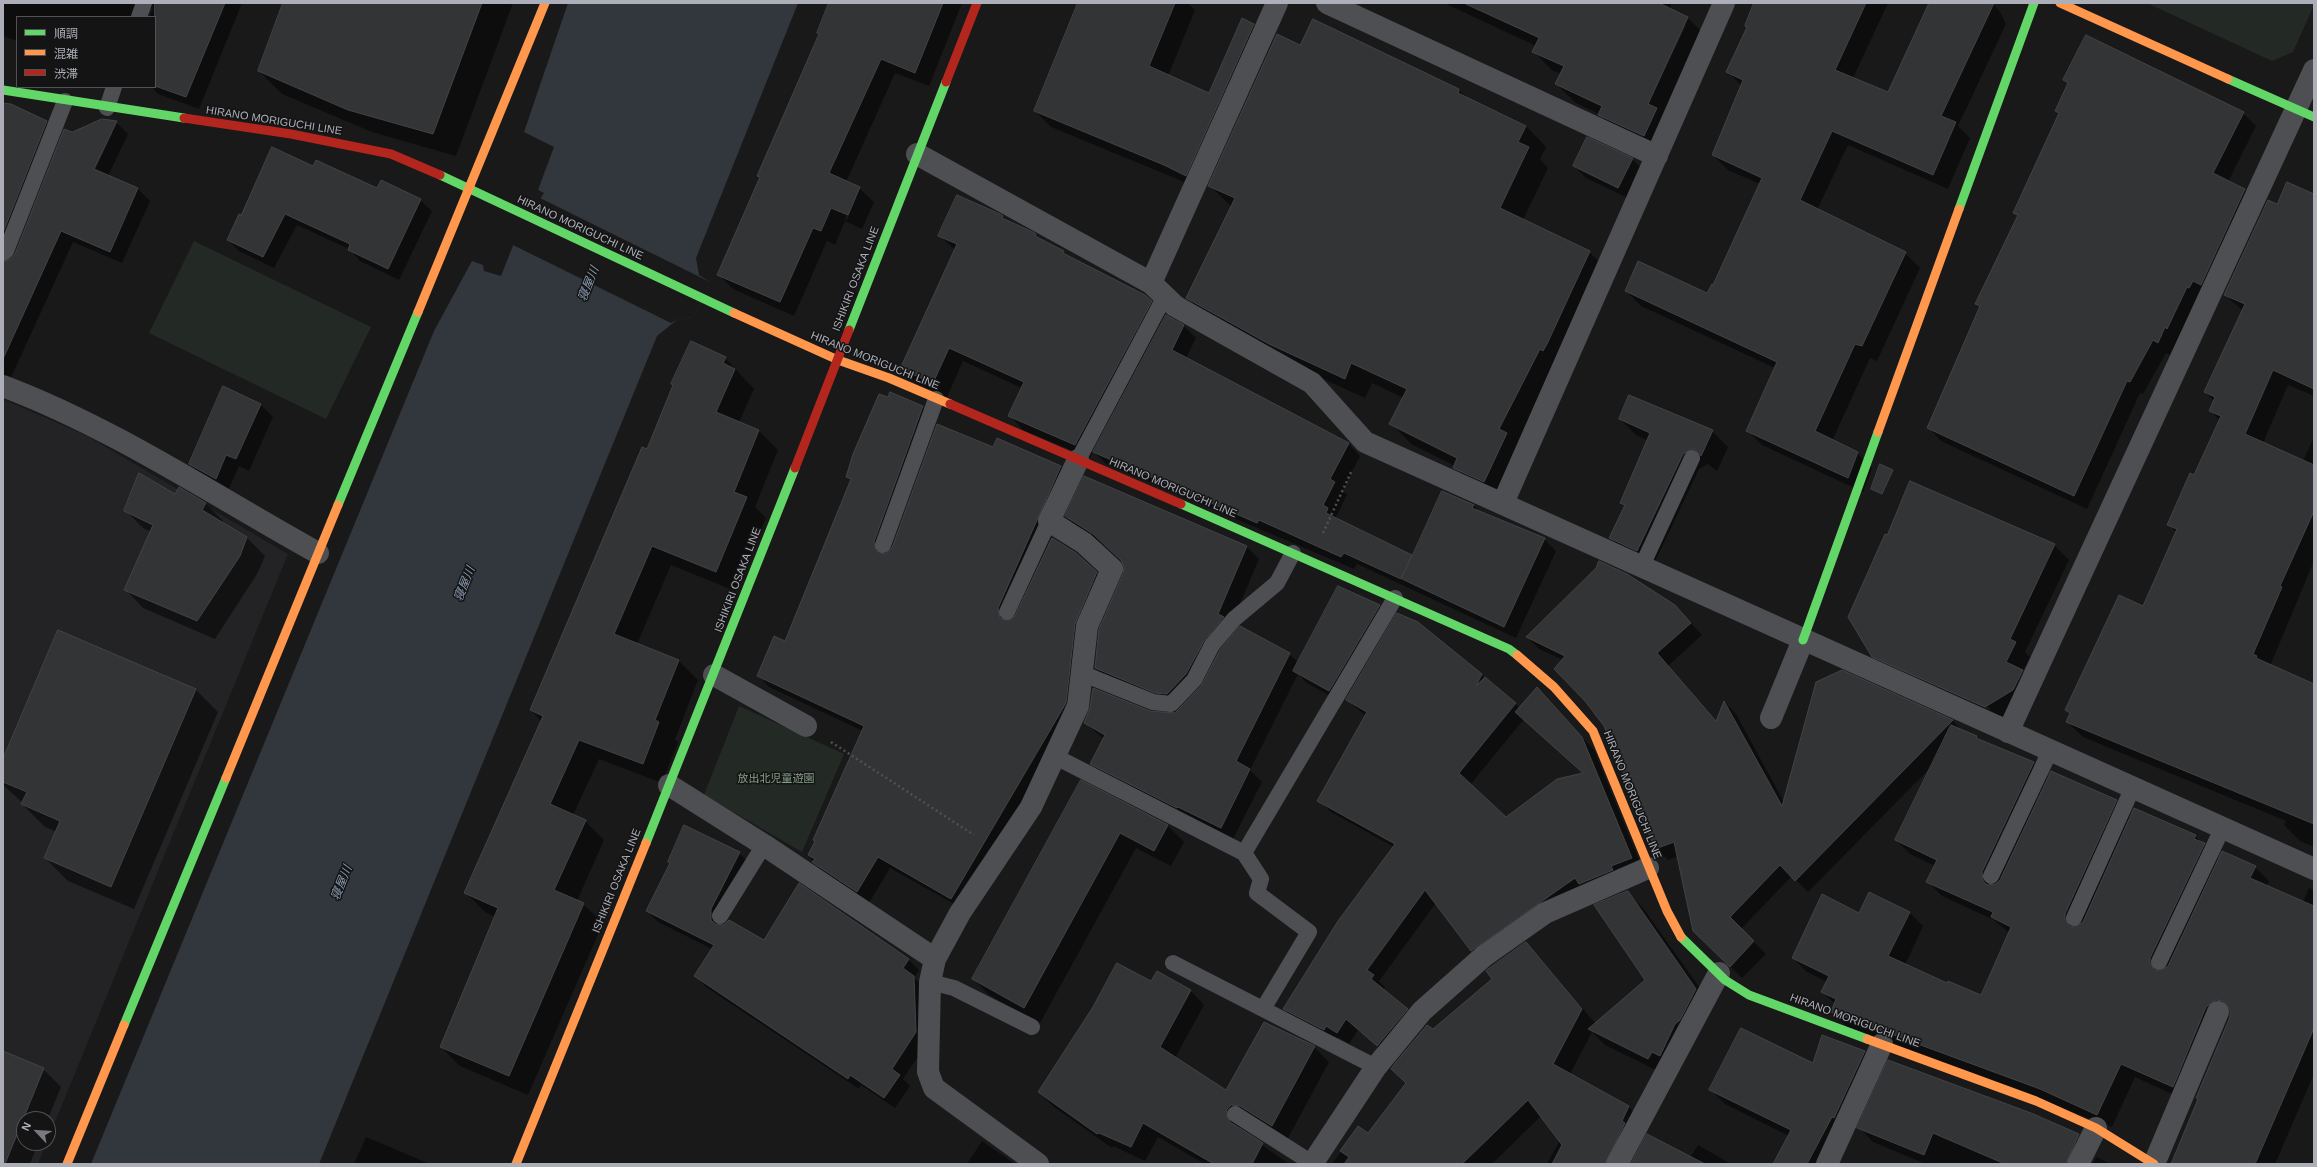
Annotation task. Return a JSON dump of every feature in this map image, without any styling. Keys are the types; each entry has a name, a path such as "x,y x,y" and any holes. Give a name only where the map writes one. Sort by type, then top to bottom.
{"main road":[{"path":"67,1164 545,3"},
{"name":"ISHIKIRI OSAKA LINE","path":"516,1164 714,675 977,3"},
{"path":"1803,640 2034,3"},
{"path":"2060,3 2305,113"},
{"name":"HIRANO MORIGUCHI LINE","path":"3,90 107,108 291,134 391,154 470,188 702,299 838,360 888,378 1311,560 1509,649 1526,660 1584,718 1593,731 1648,868 1667,911 1682,938 1725,980 1749,995 2036,1101 2096,1128 2154,1164"}],"street":[{"path":"1158,290 1277,3"},
{"path":"1327,3 1657,156"},
{"path":"1503,503 1724,3"},
{"path":"2008,732 2305,113 2314,70"},
{"path":"917,154 1158,290 1175,306 1312,383 1364,442 1503,503 2050,751 2133,786 2314,869"},
{"path":"3,386 46,402 88,423 318,553"},
{"path":"1038,1164 934,1088 928,1072 930,982 935,959 960,913 1031,807 1078,706 1087,626 1112,569 1084,543 1049,521 1078,460"},
{"path":"1771,718 1803,640"},
{"path":"714,675 806,726"},
{"path":"669,785 764,845 935,959"},
{"path":"1312,1164 1376,1067 1422,1011 1484,956 1545,913 1648,868"},
{"path":"1617,1164 1719,973"},
{"path":"2154,1164 2218,1012"},
{"path":"1827,1164 1882,1044"},
{"path":"2078,1164 2096,1128"}],"lane":[{"path":"139,16 144,3"},
{"path":"107,108 114,88"},
{"path":"3,253 6,251 65,101"},
{"path":"1078,460 1158,290"},
{"path":"883,545 936,399"},
{"path":"1642,566 1692,458"},
{"path":"1008,612 1049,521"},
{"path":"1082,673 1153,702 1171,704 1194,680 1212,645 1234,619 1277,583 1293,553"},
{"path":"1244,853 1395,598"},
{"path":"1992,876 2050,751"},
{"path":"1054,756 1244,853 1261,879 1257,893 1309,932 1263,1010"},
{"path":"2074,918 2133,786"},
{"path":"2159,962 2223,827"},
{"path":"720,916 764,845"},
{"path":"1173,963 1376,1067"},
{"path":"930,982 954,988 1032,1027"},
{"path":"1235,1114 1312,1164"}],"path":[{"path":"1311,560 1364,442"},
{"path":"806,726 1000,852"}],"shaded area":[{"path":"3,399 87,436 288,554 56,1120 56,1111 16,1111 16,1151 43,1151 38,1164 3,1164"}],"green space":[{"path":"2147,3 2314,3 2314,5 2293,52 2272,61"},
{"path":"194,241 371,327 326,419 149,333"},
{"name":"放出北児童遊園","path":"739,706 844,754 802,852 704,795"}],"water":[{"name":"寝屋川","path":"568,3 798,3 696,258 699,275 710,282 694,317 678,319 657,336 319,1164 91,1164 434,331 472,261 483,265 484,271 501,276 516,238 544,193 538,190 554,147 524,132"}],"pier":[{"path":"540,198 710,282 694,317 678,319 671,323 511,244"}],"building":[{"path":"155,3 225,3 186,97 156,86"},
{"path":"283,3 482,3 433,134 348,110 258,71"},
{"path":"829,3 943,3 915,73 881,59 829,173 860,187 848,215 831,208 821,231 813,228 780,302 717,275 760,177 757,176 819,34 817,33"},
{"path":"1078,3 1175,3 1149,66 1209,93 1242,18 1254,24 1186,176 1164,165 1034,111"},
{"path":"1464,3 1659,3 1688,17 1648,104 1657,108 1644,136 1598,115 1602,106 1555,84 1564,66 1532,52 1539,38"},
{"path":"1754,3 1866,3 1835,70 1888,92 1929,3 1994,3 1941,116 1956,122 1933,175 1832,131 1800,200 1906,252 1862,346 1855,344 1815,431 1858,452 1848,478 1746,431 1777,362 1625,291 1638,261 1707,293 1712,284 1713,285 1762,178 1712,155 1743,80 1726,72 1747,27 1745,26"},
{"path":"1313,19 1459,89 1458,93 1526,126 1518,142 1529,147 1500,208 1590,251 1547,344 1543,351 1540,349 1499,429 1507,433 1484,482 1453,468 1457,458 1389,424 1407,389 1351,363 1345,379 1269,344 1186,298 1235,198 1208,186 1277,34 1300,45"},
{"path":"2086,35 2244,112 2213,173 2245,189 2201,285 2193,281 2189,288 2187,287 2167,329 2165,327 2158,343 2153,340 2130,382 2127,381 2074,496 1927,428 1980,306 1975,304 2018,215 2013,213 2059,113 2055,111 2068,83 2063,80"},
{"path":"3,103 11,104 47,121 3,233"},
{"path":"102,119 117,121 94,169 138,188 110,252 61,231 3,359 3,262 11,259 15,254 64,129 72,132"},
{"path":"1587,137 1633,158 1618,188 1573,166"},
{"path":"272,147 313,166 316,160 377,188 381,180 421,199 388,269 348,250 350,244 285,214 263,257 227,240 239,214 241,215"},
{"path":"2287,182 2314,194 2314,389 2273,370 2245,434 2314,465 2314,511 2280,586 2282,587 2253,654 2257,656 2256,658 2314,684 2314,824 2066,722 2070,713 2065,710 2119,595 2143,606 2177,529 2167,525 2190,473 2194,475 2221,416 2209,411 2215,397 2204,392 2245,304 2224,295 2268,200 2277,204"},
{"path":"957,195 1000,214 1003,216 1002,218 1033,232 1036,234 1035,236 1064,251 1063,253 1145,295 1152,301 1075,445 1008,416 1024,382 949,348 933,383 900,369 957,244 938,236"},
{"path":"1166,315 1184,325 1172,350 1349,443 1330,479 1335,482 1323,505 1328,508 1326,513 1412,555 1401,579 1344,553 1341,557 1259,520 1257,523 1093,452"},
{"path":"691,341 726,357 723,363 735,369 716,412 759,430 734,492 747,497 716,572 652,546 614,634 679,660 655,720 659,722 643,764 579,740 550,804 586,820 554,890 584,903 509,1076 440,1047 498,908 464,893 543,716 530,710 642,447 647,449 673,385 671,384"},
{"path":"223,386 261,404 236,459 226,455 216,479 189,464"},
{"path":"890,392 923,406 874,542 876,551 885,554 892,548 937,424 993,447 997,438 1061,466 998,608 1000,618 1008,621 1015,616 1052,538 1076,553 1097,572 1075,624 1066,703 951,899 878,857 857,892 812,862 815,859 808,855 815,841 813,840 864,726 757,676 774,636 785,641 851,479 846,477 853,454 879,394 888,397"},
{"path":"1629,395 1713,430 1701,456 1696,450 1692,449 1683,454 1637,551 1609,538 1625,505 1620,503 1650,433 1619,419"},
{"path":"1880,464 1893,470 1882,494 1871,489"},
{"path":"139,473 175,494 179,487 206,503 202,510 247,537 240,556 197,621 124,590 153,525 124,511"},
{"path":"1084,476 1247,546 1218,614 1224,617 1204,641 1186,674 1167,694 1155,693 1095,668 1099,629 1123,574 1124,567 1121,560 1093,534 1065,516"},
{"path":"1910,481 2055,544 2010,639 2016,642 2006,662 2023,670 2013,690 1985,707 1872,657 1848,617 1885,534 1887,535"},
{"path":"1442,491 1474,505 1472,508 1545,538 1504,627 1402,579"},
{"path":"1599,561 1627,574 1675,605 1691,623 1657,653 1716,721 1724,701 1782,806 1816,682 1842,670 1953,720 1795,881 1780,865 1730,917 1754,941 1730,967 1693,931 1674,842 1655,849 1604,726 1585,701 1554,669 1565,656 1526,637 1596,568"},
{"path":"1338,586 1380,605 1329,691 1293,671"},
{"path":"1397,613 1418,622 1482,674 1476,686 1485,677 1516,703 1459,773 1506,817 1557,779 1583,773 1515,712 1537,687 1582,737 1632,858 1611,866 1613,870 1579,884 1575,878 1471,951 1425,890 1367,970 1374,975 1371,979 1408,1009 1377,1046 1346,1019 1337,1033 1326,1026 1324,1030 1283,1009 1338,921 1395,844 1317,801 1367,712 1346,700"},
{"path":"1240,626 1290,653 1236,761 1250,769 1221,828 1178,807 1177,808 1090,764 1105,735 1084,723 1090,708 1093,688 1150,711 1175,713 1201,686 1220,650"},
{"path":"58,630 196,689 111,887 44,858 60,821 21,804 27,792 3,782 3,759"},
{"path":"1951,725 1977,736 1976,738 2034,762 1982,872 1983,881 1987,885 1996,884 2000,880 2051,771 2117,800 2065,914 2065,919 2070,926 2075,927 2083,922 2134,808 2196,835 2194,839 2205,843 2150,958 2150,963 2155,970 2160,971 2168,966 2222,851 2256,866 2250,878 2314,906 2314,1028 2255,1164 2171,1164 2198,1099 2196,1098 2230,1017 2230,1010 2223,1001 2216,1000 2206,1007 2173,1087 2121,1064 2097,1115 2040,1089 1831,1012 1836,999 1821,992 1829,976 1792,958 1822,894 1859,913 1869,892 1910,912 1888,956 1947,983 1948,981 1981,995 2011,927 1991,917 1993,912 1926,882 1937,860 1895,840"},
{"path":"1081,780 1168,825 1154,851 1120,833 1024,1008 972,979"},
{"path":"684,825 740,852 711,909 711,920 715,924 724,925 729,920 764,940 799,883 909,959 903,968 914,976 916,1032 892,1069 900,1075 884,1098 850,1075 848,1079 694,976 714,945 646,911 670,863 668,862"},
{"path":"1628,891 1696,989 1680,1020 1675,1024 1660,1056 1652,1052 1648,1059 1588,1029 1645,980 1594,905"},
{"path":"1526,942 1582,1009 1553,1064 1629,1106 1622,1121 1625,1123 1605,1164 1552,1164 1562,1145 1528,1100 1462,1164 1344,1164 1349,1157 1340,1151 1358,1126 1368,1133 1406,1083 1391,1069 1396,1062 1427,1025 1433,1029 1492,979 1486,971"},
{"path":"1117,963 1151,981 1157,971 1191,990 1160,1047 1226,1090 1264,1022 1315,1046 1272,1126 1240,1106 1231,1105 1227,1109 1226,1114 1230,1122 1263,1143 1252,1164 1214,1164 1143,1123 1131,1147 1099,1133 1097,1134 1038,1092 1093,1007"},
{"path":"1741,1028 1813,1063 1822,1035 1865,1051 1834,1118 1832,1117 1807,1164 1773,1164 1791,1130 1709,1090"},
{"path":"3,1051 44,1068 27,1111 16,1111 16,1137 5,1164 3,1164"},
{"path":"1888,1060 2031,1113 2079,1134 2066,1164 2005,1164 1933,1133 1924,1155 1857,1128"},
{"path":"1647,1134 1705,1164 1631,1164"}],"traffic: fast":[{"path":"1959,209 2034,3"},
{"path":"2228,79 2314,117"},
{"path":"849,330 946,82"},
{"path":"3,90 184,118"},
{"path":"440,175 734,313"},
{"path":"338,505 418,312"},
{"path":"1803,640 1878,432"},
{"path":"646,843 795,468"},
{"path":"1181,504 1509,649 1517,655"},
{"path":"124,1025 226,778"},
{"path":"1681,937 1725,980 1749,995 1867,1039"}],"traffic: slow":[{"path":"418,312 545,3"},
{"path":"2060,3 2228,79"},
{"path":"1878,432 1959,209"},
{"path":"734,313 838,360 889,378 950,404"},
{"path":"226,778 338,505"},
{"path":"1517,655 1554,687 1593,731 1667,911 1681,937"},
{"path":"516,1164 646,843"},
{"path":"67,1164 124,1025"},
{"path":"1867,1039 2036,1101 2096,1128 2154,1164"}],"traffic: jam":[{"path":"946,82 977,3"},
{"path":"184,118 291,134 391,154 440,175"},
{"path":"795,468 849,330"},
{"path":"950,404 1181,504"}]}
